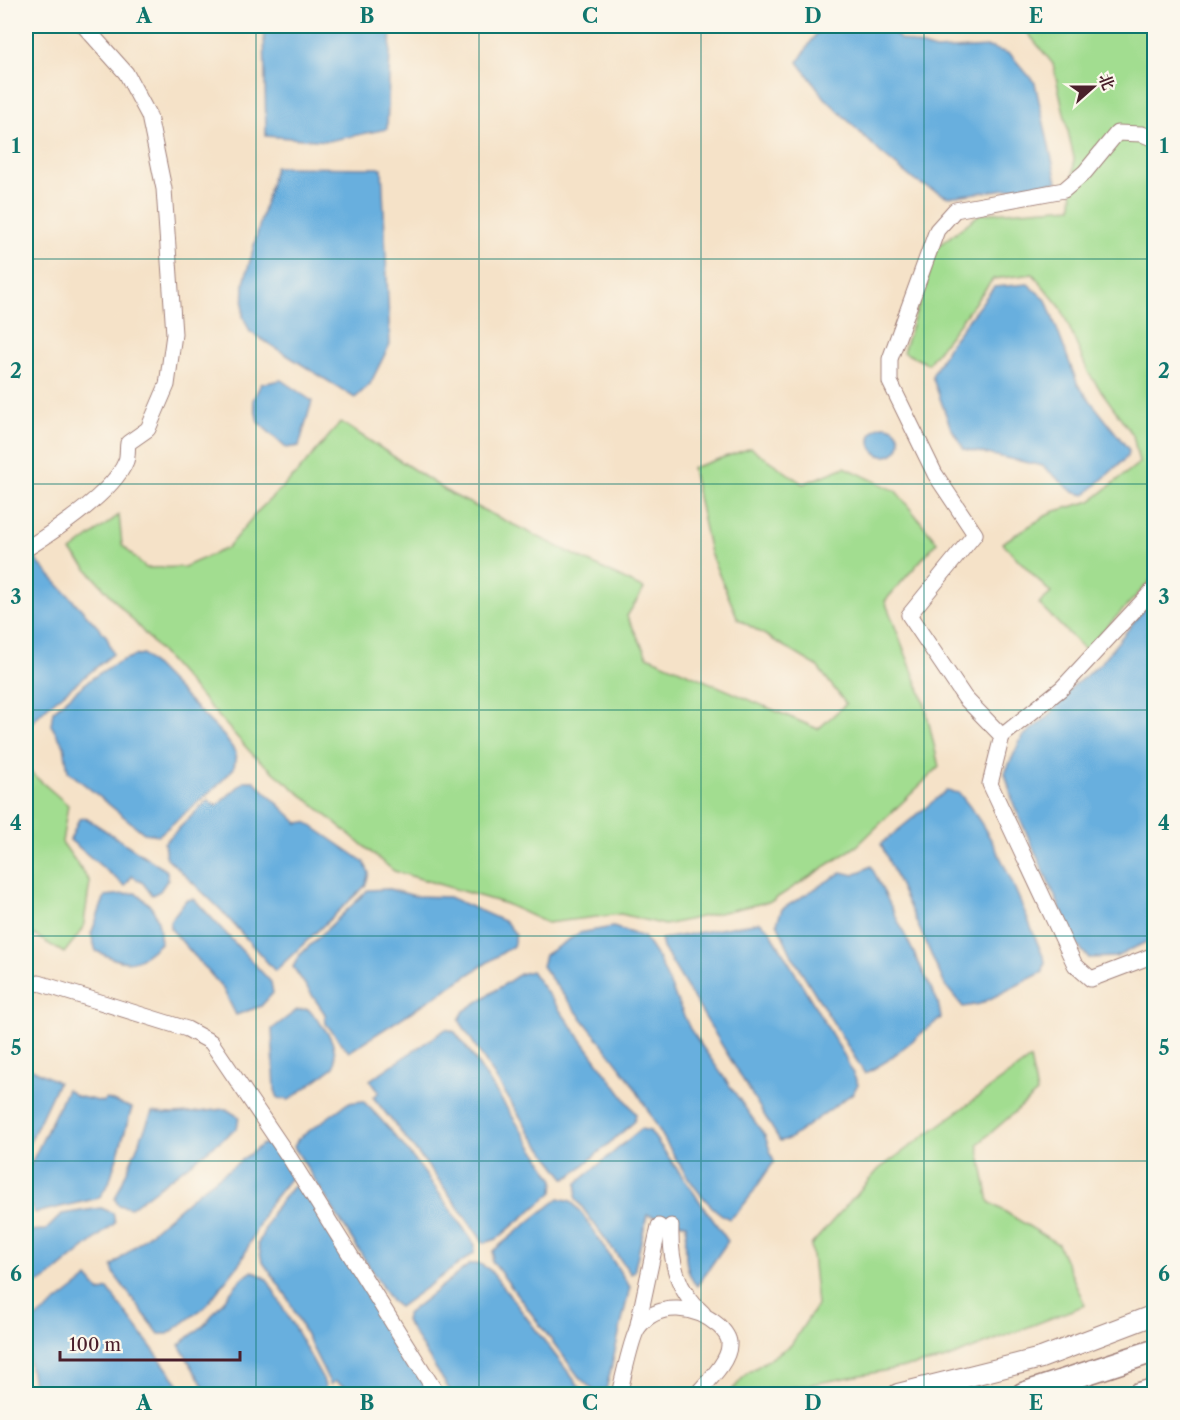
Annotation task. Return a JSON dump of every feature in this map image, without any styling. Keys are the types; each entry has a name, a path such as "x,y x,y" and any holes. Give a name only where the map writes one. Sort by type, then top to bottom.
{"highway":[{"path":"1023,1395 1155,1351"},
{"path":"1139,1395 1155,1390"}],"main road":[{"path":"898,1395 1041,1358 1155,1315"}],"street":[{"path":"26,549 55,531 109,486 126,461 128,443 148,429 167,385 174,334 164,189 149,116 126,73 84,26"},
{"path":"1002,736 965,698 909,615 975,534 935,474 890,382 890,360 937,230 955,210 1064,189 1084,172 1117,133 1142,134 1155,139"},
{"path":"1155,589 1062,688 1002,736 990,784 1076,965 1091,979 1155,955"},
{"path":"26,986 39,983 187,1029 211,1042 291,1160 437,1395"},
{"path":"619,1395 665,1226 675,1272 686,1295 724,1331 730,1343 727,1355 697,1395"},
{"path":"637,1329 656,1314 667,1309 689,1310 708,1317"}],"green space":[{"path":"1033,26 1154,26 1154,577 1085,650 1039,604 1051,593 1002,543 1052,512 1091,501 1139,463 1133,435 1089,374 1061,308 1033,274 993,279 928,364 903,352 938,246 980,214 1072,207 1074,158 1053,64 1027,32"},
{"path":"341,422 451,494 644,589 627,616 647,656 818,729 846,704 817,666 738,619 710,553 692,468 751,448 803,484 845,467 896,491 937,542 885,601 924,701 939,767 857,846 772,901 665,925 621,914 547,923 506,904 394,871 253,755 71,551 119,515 122,545 146,568 184,567 227,548 257,512 298,472"},
{"path":"26,771 68,805 62,842 90,882 83,929 64,953 26,930"},
{"path":"1030,1059 1037,1093 978,1144 989,1202 1058,1244 1085,1305 943,1360 758,1394 729,1394 746,1374 791,1345 817,1305 811,1245 879,1169"}],"water":[{"path":"264,26 391,26 387,129 328,141 266,136"},
{"path":"821,26 887,26 900,39 935,50 989,47 1010,54 1035,83 1057,182 948,197 915,181 881,153 825,98 798,62"},
{"path":"275,167 382,168 390,344 370,384 355,398 250,332 243,316 244,283"},
{"path":"1028,284 1046,300 1078,385 1129,450 1128,456 1085,495 1073,492 1043,466 964,449 950,426 932,376 950,344 994,287"},
{"path":"281,380 312,401 299,446 286,448 258,422 253,400 261,384"},
{"path":"885,426 895,431 900,441 895,451 885,456 875,451 870,441 875,431"},
{"path":"33,557 107,637 113,654 47,707 26,728 26,562"},
{"path":"1154,597 1154,938 1116,957 1089,958 1077,945 1014,805 1005,773 1022,737 1050,715 1070,689 1101,663"},
{"path":"143,654 224,736 236,753 234,768 217,786 159,835 144,833 68,771 64,746 51,725 53,711 83,685 118,662"},
{"path":"245,781 254,781 298,823 306,822 364,862 369,873 365,886 275,971 220,909 166,857 164,843 208,800 216,806"},
{"path":"946,791 959,793 986,831 1008,873 1045,961 1043,972 980,1004 963,1007 945,985 881,844"},
{"path":"86,818 167,871 168,879 160,891 152,895 143,883 132,876 125,886 70,840 79,819"},
{"path":"871,866 938,1002 941,1018 887,1061 865,1074 792,956 777,923 782,909 842,872 854,875"},
{"path":"389,889 415,896 449,897 506,922 516,935 513,946 349,1052 326,1024 325,1014 293,967 299,956 368,890"},
{"path":"135,893 152,908 155,914 160,943 144,957 130,962 96,951 91,934 105,896"},
{"path":"194,899 271,982 273,993 261,1006 236,1015 222,987 170,928 170,921 186,900"},
{"path":"760,922 769,929 844,1055 858,1084 853,1093 789,1139 780,1141 663,948 661,939"},
{"path":"613,927 644,937 658,958 690,1029 765,1136 774,1162 748,1199 730,1219 716,1210 688,1178 629,1079 542,966 545,955 579,933"},
{"path":"531,971 636,1114 634,1122 571,1176 565,1178 531,1134 459,1020 464,1011 520,974"},
{"path":"308,1009 329,1035 334,1050 334,1067 289,1100 278,1098 275,1090 272,1029 297,1010"},
{"path":"446,1029 455,1032 470,1052 554,1180 553,1192 497,1239 484,1243 435,1175 373,1097 379,1092 370,1080"},
{"path":"26,1066 58,1082 26,1150"},
{"path":"67,1089 76,1096 103,1102 107,1099 132,1108 109,1183 99,1198 35,1213 26,1200 26,1174"},
{"path":"363,1101 408,1152 475,1245 474,1253 399,1307 391,1301 294,1147 298,1139 348,1103"},
{"path":"226,1109 239,1117 237,1128 131,1208 118,1205 115,1199 152,1112 180,1114"},
{"path":"641,1129 650,1131 728,1241 697,1286 692,1280 687,1265 686,1224 647,1215 634,1272 631,1274 576,1199 577,1183"},
{"path":"263,1144 275,1144 293,1175 268,1206 241,1261 206,1306 168,1334 159,1334 114,1274 112,1266 197,1193"},
{"path":"294,1185 304,1187 434,1394 356,1394 335,1381 331,1385 286,1295 262,1261 258,1244 273,1211"},
{"path":"559,1198 571,1201 583,1215 630,1287 605,1394 594,1391 579,1377 492,1261 493,1251"},
{"path":"101,1208 113,1213 115,1223 45,1280 26,1289 26,1231 46,1230 62,1214"},
{"path":"470,1264 480,1264 490,1270 585,1394 452,1394 405,1320 407,1314"},
{"path":"253,1271 267,1279 323,1379 326,1390 323,1394 208,1394 179,1345 204,1325 241,1279"},
{"path":"88,1278 100,1292 108,1289 186,1394 35,1394 26,1347 26,1326"}]}
